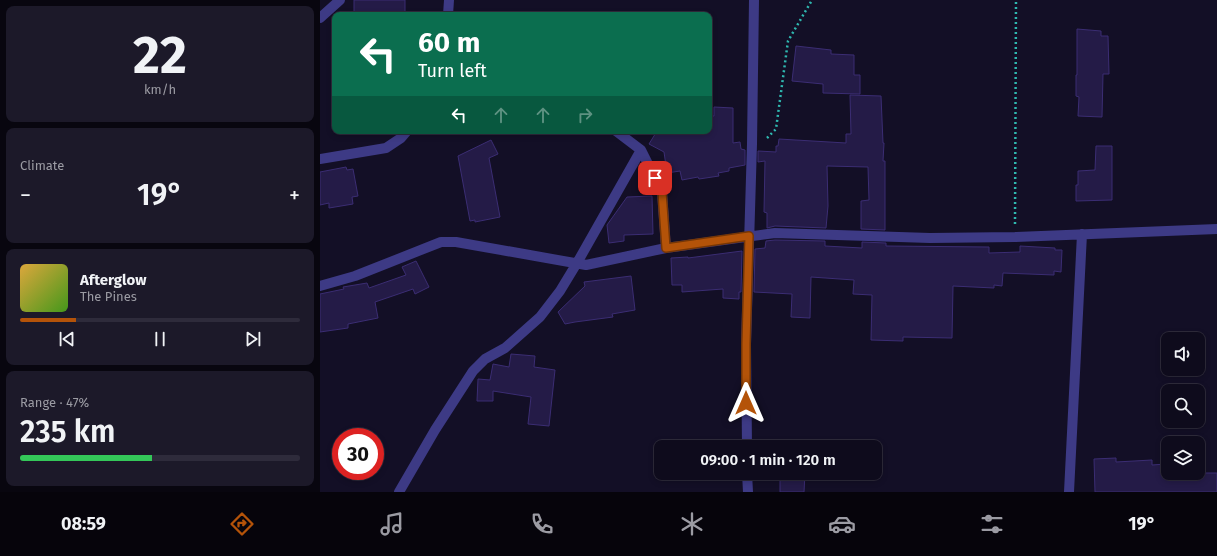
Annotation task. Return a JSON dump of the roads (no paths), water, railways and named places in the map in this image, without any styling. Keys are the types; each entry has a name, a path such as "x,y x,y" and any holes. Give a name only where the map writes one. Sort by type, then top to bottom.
{"street":[{"path":"320,18 340,0"},
{"path":"448,12 449,0"},
{"path":"747,440 746,344 752,144 754,0"},
{"path":"320,159 386,148 404,134"},
{"path":"620,134 641,150 662,192 666,248"},
{"path":"399,492 435,430 473,371 485,359 505,348 540,317 560,290 641,150"},
{"path":"320,286 355,276 440,242 456,242 586,265 666,248 775,233 930,238 1015,237 1217,229"},
{"path":"1069,492 1082,234"},
{"path":"747,480 748,492"}]}
